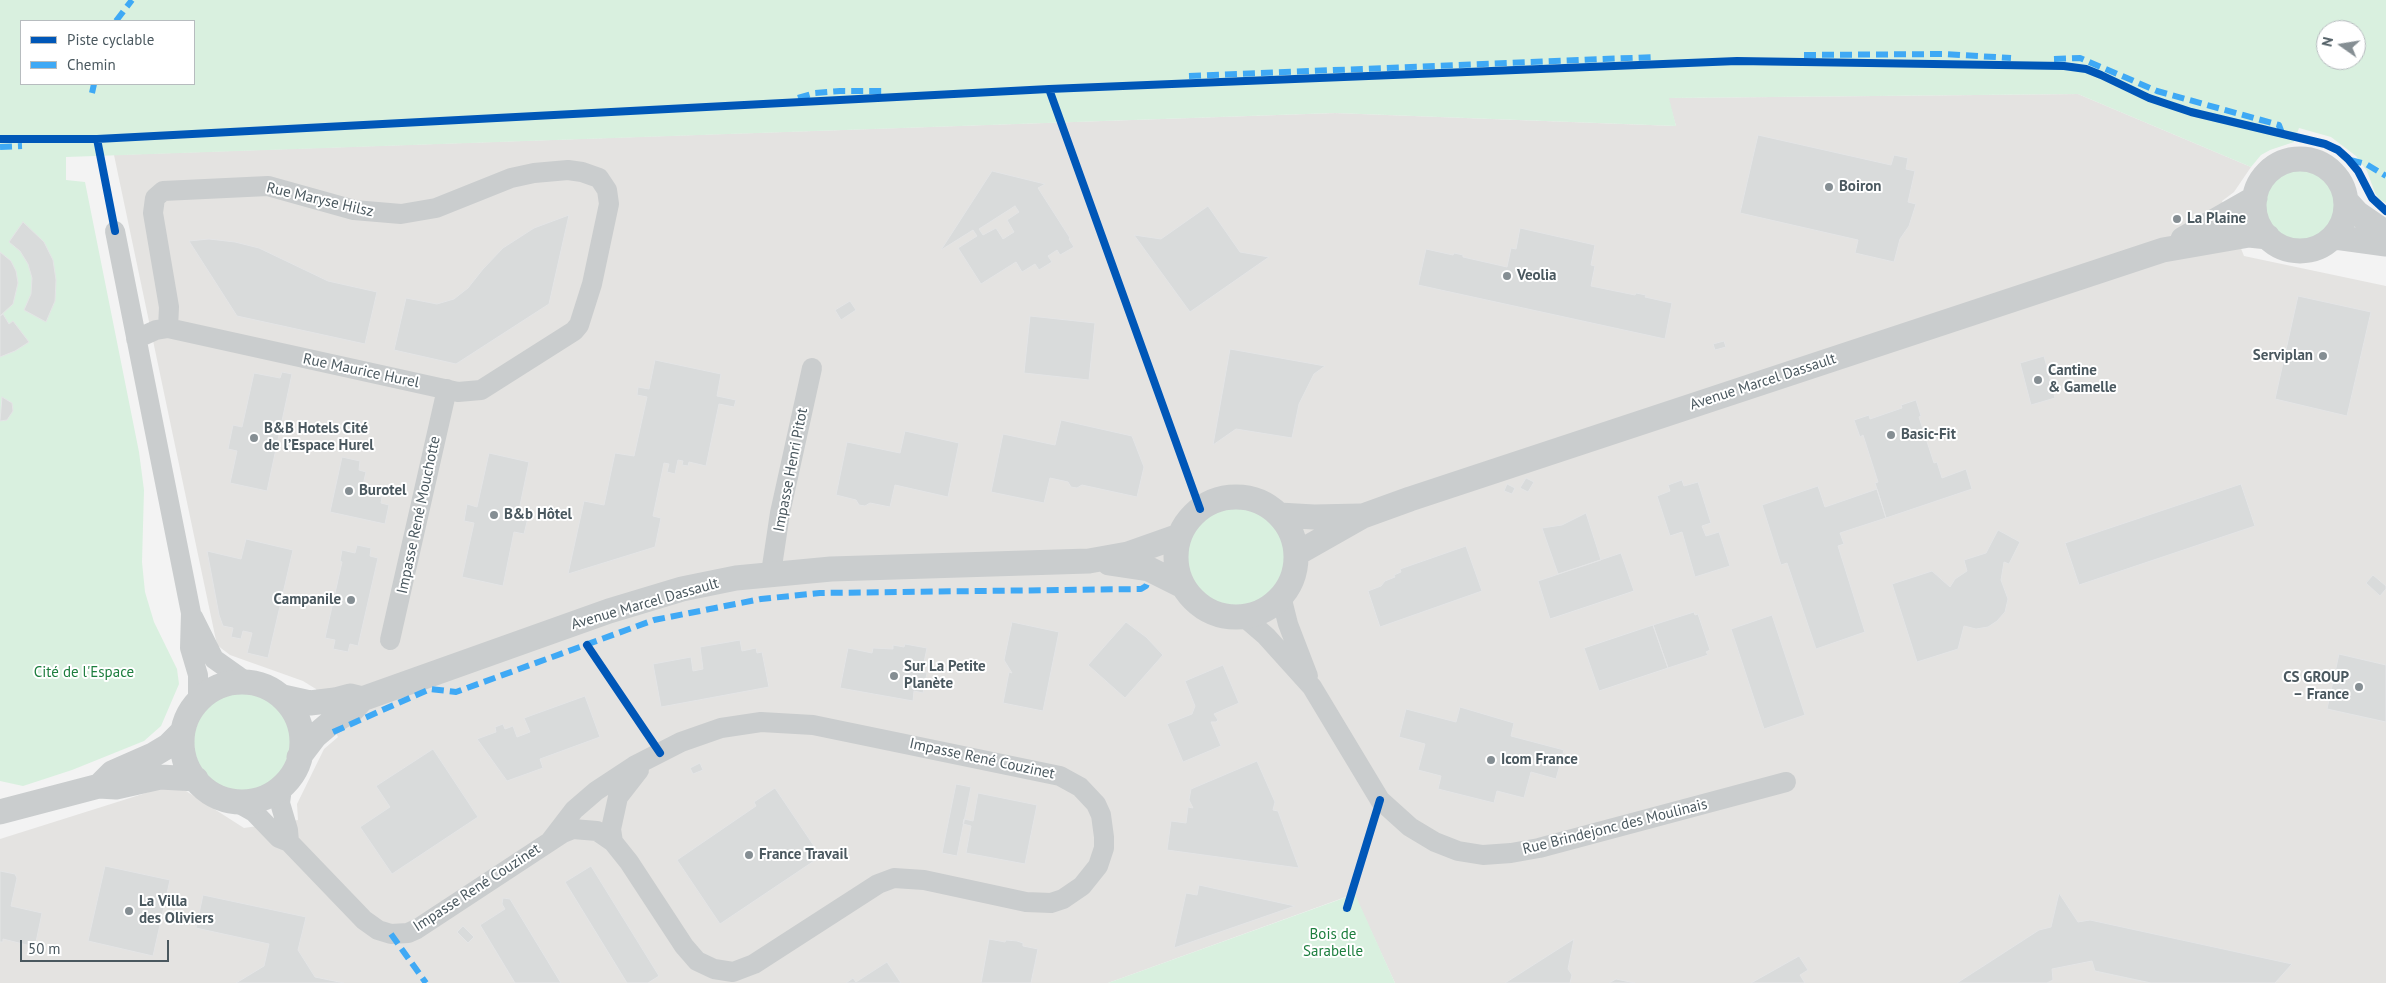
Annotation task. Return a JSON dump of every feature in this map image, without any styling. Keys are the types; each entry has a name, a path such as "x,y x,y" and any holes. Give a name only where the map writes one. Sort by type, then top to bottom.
{"street":[{"name":"Avenue Marcel Dassault","path":"2163,250 2221,219 2255,198 2260,184 2274,168 2294,160 2309,160 2323,165 2335,175 2343,188 2346,202 2386,233"},
{"name":"Rue Maryse Hilsz","path":"168,328 169,307 153,213 155,198 163,190 268,186 354,210 380,214 401,214 436,208 512,178 534,172 568,170 582,172 599,178 604,183 609,197 592,284 582,320 574,331"},
{"path":"2255,198 2257,222 2275,244 2290,251 2306,251 2322,247 2335,237 2346,215 2346,202"},
{"path":"115,231 191,613 190,648 198,675 198,700"},
{"name":"Avenue Marcel Dassault","path":"1296,554 1363,516 2163,250 2249,235 2268,237"},
{"path":"2335,237 2386,244"},
{"name":"Rue Maurice Hurel","path":"136,339 156,330 168,328 447,390 467,392 481,390 574,331"},
{"name":"Impasse Henri Pitot","path":"771,573 780,513 812,368"},
{"name":"Impasse René Mouchotte","path":"390,640 447,390"},
{"name":"Avenue Marcel Dassault","path":"1241,497 1261,502 1279,515 1291,533 1296,554 1293,577 1281,596 1264,610 1244,617 1226,617 1209,611 1194,600 1183,586 1177,570 1176,553 1179,536 1188,521 1200,508 1219,499 1241,497"},
{"name":"Avenue Marcel Dassault","path":"1279,515 1314,517 1363,516"},
{"name":"Avenue Marcel Dassault","path":"299,757 315,736 328,725 352,710 362,699 609,610 682,589 771,573 831,569 1089,560 1128,554 1179,536"},
{"name":"Avenue Marcel Dassault","path":"1089,560 1149,569 1183,586"},
{"name":"Rue Brindejonc des Moulinais","path":"1281,596 1288,624 1312,688"},
{"path":"182,732 184,751 196,779 215,794 238,802 260,799 282,788 290,777 299,757 302,738 297,715 284,698 259,685 245,681 214,659 191,613"},
{"name":"Rue Brindejonc des Moulinais","path":"1244,617 1266,636 1312,688 1380,800 1410,827 1435,842 1458,851 1483,854 1511,853 1539,848 1786,782"},
{"path":"99,786 112,772 168,746 182,732 189,714 198,700 220,687 245,681"},
{"name":"Avenue Marcel Dassault","path":"284,698 310,703 350,696 362,699"},
{"name":"Impasse René Couzinet","path":"238,802 254,812 279,838 289,842 364,920 378,930 399,934 417,930 551,840 574,829 597,831 613,842 629,862 684,946 697,961 714,969 733,972 754,964 886,881 914,878 1026,902 1051,903 1063,899 1082,886 1098,866 1104,848 1103,825 1096,804 1070,780 1047,772 813,725 785,722 761,722 721,728 681,742 634,766 596,791 574,810 551,840"},
{"name":"Impasse René Couzinet","path":"613,842 612,829 618,797 637,771 660,753"},
{"path":"0,812 99,786 116,787 160,778 196,779"},
{"path":"282,788 280,803 289,842"}],"shaded area":[{"path":"2078,94 2251,167 2234,192 2222,201 2244,256 2386,286 2386,983 1395,983 1354,894 1108,983 0,983 0,839 168,786 186,791 244,828 298,820 297,804 324,749 338,737 316,689 303,681 230,655 217,645 114,155 1335,113 1676,126 1668,98"}],"green space":[{"name":"Cité de l'Espace","path":"0,0 2386,0 2386,203 2380,200 2375,193 2367,171 2356,156 2331,137 2299,128 2294,142 2261,155 2251,167 2078,94 1669,98 1676,126 1335,113 66,157 66,180 85,182 139,452 144,490 142,562 145,592 154,622 177,669 179,684 161,726 144,741 72,770 23,786 0,781"},
{"path":"2300,166 2314,169 2326,177 2334,189 2337,203 2334,217 2326,229 2314,237 2300,240 2286,237 2274,229 2266,217 2263,203 2266,189 2274,177 2286,169"},
{"path":"1236,507 1255,510 1271,521 1282,537 1285,556 1282,575 1271,591 1255,602 1236,605 1217,602 1201,591 1190,575 1187,556 1190,537 1201,521 1217,510"},
{"path":"243,693 253,694 270,701 284,715 291,732 291,752 284,769 270,783 253,790 243,791 233,790 216,783 202,769 195,752 194,742 195,732 202,715 216,701 233,694"},
{"name":"Bois de Sarabelle","path":"1355,894 1395,983 1108,983"}],"building":[{"name":"Boiron","path":"1758,135 1891,165 1894,155 1908,158 1906,169 1915,171 1908,202 1916,204 1909,226 1900,239 1894,262 1855,253 1858,240 1740,213"},
{"path":"992,171 1045,184 1038,188 1074,247 1060,255 1057,250 1048,256 1052,262 1039,270 1035,264 1022,272 1016,262 981,284 958,248 977,236 973,230 941,250","holes":["1015,206 1019,212 1007,220 1014,232 1003,239 996,228 983,235 979,229"]},
{"path":"1208,206 1240,252 1269,257 1190,312 1134,235 1161,239"},
{"path":"569,215 549,304 456,364 394,350 406,298 437,304 454,299 468,288 503,248 534,228"},
{"path":"23,222 44,242 53,260 56,280 55,301 46,322 24,310 31,294 32,278 28,264 20,251 9,242"},
{"name":"Veolia","path":"1520,228 1595,245 1591,265 1595,266 1591,286 1635,295 1636,293 1646,295 1645,297 1672,303 1665,339 1418,285 1426,249 1453,255 1454,253 1463,255 1463,257 1507,267 1511,248 1516,249"},
{"path":"209,239 235,242 259,248 328,281 377,292 365,344 237,316 189,241"},
{"path":"0,252 11,261 16,271 18,283 13,304 0,316"},
{"name":"Serviplan","path":"2298,296 2371,312 2347,416 2275,399"},
{"path":"850,301 856,310 841,320 835,310"},
{"path":"3,314 9,324 13,321 29,342 15,351 0,357 0,316"},
{"path":"1030,316 1095,323 1089,380 1024,373"},
{"path":"1724,341 1726,347 1715,350 1713,344"},
{"path":"1230,349 1325,366 1314,374 1299,404 1292,438 1236,429 1213,445"},
{"name":"Cantine & Gamelle","path":"2044,356 2055,398 2031,405 2020,363"},
{"path":"655,360 721,374 717,396 736,400 734,407 719,404 706,466 689,462 688,466 682,465 683,461 678,460 675,474 667,472 669,464 664,463 653,516 661,518 655,547 568,574 584,501 604,505 615,453 634,456 647,397 637,395 638,387 649,389"},
{"name":"B&B Hotels Cité de l’Espace Hurel","path":"282,372 292,374 267,491 230,483 237,451 228,449 233,425 242,427 254,373 280,378"},
{"path":"2,397 12,403 13,411 7,420 0,421"},
{"path":"1916,400 1921,416 1919,417 1934,463 1937,462 1942,478 1966,469 1972,489 1886,518 1875,483 1878,482 1863,435 1860,437 1854,420 1869,415 1870,419 1902,408 1901,405"},
{"path":"1061,420 1132,436 1144,467 1137,497 1082,485 1077,488 1071,487 1068,482 1050,478 1044,503 991,492 1003,434 1055,445"},
{"path":"905,431 959,443 948,497 895,485 890,507 870,503 865,506 859,505 856,500 836,495 847,442 900,453"},
{"path":"489,453 529,462 518,515 528,518 524,534 514,532 503,586 462,577 474,523 464,521 467,504 477,507"},
{"name":"Burotel","path":"342,457 360,461 359,470 366,472 362,489 365,493 382,497 381,503 389,505 385,524 330,512"},
{"path":"1526,478 1534,482 1528,492 1520,488"},
{"path":"1682,480 1684,486 1698,482 1711,523 1702,526 1706,536 1719,532 1730,566 1695,577 1682,532 1670,536 1657,496 1670,491 1668,485"},
{"path":"1507,484 1515,488 1512,494 1504,491"},
{"path":"2241,484 2255,526 2079,585 2065,543"},
{"path":"1818,486 1825,507 1877,489 1886,518 1840,533 1844,544 1838,546 1865,632 1816,649 1787,563 1781,565 1762,505"},
{"path":"1586,513 1601,560 1558,574 1542,528 1562,525"},
{"path":"1998,530 2020,542 2009,564 2004,562 2001,580 2008,599 2005,612 1988,627 1976,629 1964,626 1958,649 1917,662 1892,584 1932,571 1950,587 1955,579 1967,571 1964,560 1986,553"},
{"path":"246,539 293,550 268,658 247,653 252,633 243,631 241,639 231,637 233,628 223,626 219,615 207,551 241,559"},
{"name":"Campanile","path":"357,545 371,548 370,556 378,558 358,646 350,644 348,652 333,649 335,640 325,638 342,562 340,561 342,550 355,553"},
{"path":"1466,546 1482,591 1380,627 1368,591 1381,586 1385,581 1395,577 1394,575 1401,572 1400,569"},
{"path":"1621,553 1634,591 1550,619 1538,581"},
{"path":"2373,575 2386,586 2386,589 2380,596 2366,583"},
{"path":"1694,612 1695,615 1698,614 1710,650 1706,652 1708,655 1668,668 1653,625"},
{"path":"1772,615 1805,715 1764,729 1731,629"},
{"path":"1012,622 1059,632 1043,711 1003,703 1009,672 1012,673 1004,660"},
{"path":"1126,622 1146,637 1163,655 1125,698 1088,665"},
{"path":"1653,625 1668,668 1599,691 1584,648"},
{"path":"740,640 742,651 756,648 757,653 762,652 769,687 661,707 653,664 691,657 693,671 703,669 700,647"},
{"path":"905,644 927,648 923,667 917,666 916,671 927,673 923,693 914,691 913,701 840,688 848,648 872,653 873,648 893,649 893,645 904,647"},
{"name":"CS GROUP – France","path":"2339,654 2386,665 2386,722 2327,709"},
{"path":"1223,665 1239,703 1214,714 1218,720 1211,722 1221,746 1183,762 1167,724 1192,714 1195,706 1185,681"},
{"path":"585,696 600,737 540,759 543,768 507,781 477,739 496,732 495,727 503,724 505,729 513,726 517,737 530,732 524,718"},
{"name":"Icom France","path":"1460,707 1514,723 1511,736 1564,750 1556,779 1531,772 1524,798 1497,791 1494,803 1438,789 1441,776 1418,770 1425,744 1399,737 1406,709 1456,722"},
{"path":"433,749 478,817 392,874 360,827 390,807 376,786"},
{"path":"1257,761 1275,802 1273,810 1278,811 1299,868 1167,850 1171,821 1186,823 1188,807 1193,808 1189,800 1191,789"},
{"path":"700,763 703,770 693,774 690,768"},
{"path":"956,784 971,787 957,856 942,853"},
{"name":"France Travail","path":"775,788 816,849 812,852 817,859 720,924 677,860 756,806 754,802"},
{"path":"978,793 1037,805 1025,864 966,853 971,826 963,824 964,819 973,821"},
{"name":"La Villa des Oliviers","path":"105,866 170,880 153,956 88,941"},
{"path":"591,866 659,976 648,983 627,983 565,882"},
{"path":"0,871 15,874 17,878 11,906 42,913 35,947 3,939 3,942 0,942"},
{"path":"1199,885 1295,906 1174,948 1186,893 1197,895"},
{"path":"2059,893 2078,922 2090,920 2292,964 2275,983 2151,983 2095,971 2092,961 2052,969 2053,980 2047,983 1957,983 2039,930 2051,927"},
{"path":"203,895 306,917 298,950 315,977 344,983 236,983 264,966 269,944 196,928"},
{"path":"503,898 510,899 561,983 515,983 480,925 505,909 502,904"},
{"path":"463,926 474,937 468,943 457,932"},
{"path":"989,939 1005,942 1006,940 1017,941 1023,943 1023,946 1038,949 1031,983 981,983"},
{"path":"1574,939 1568,969 1572,975 1570,983 1505,983"},
{"path":"1799,956 1808,970 1800,975 1805,983 1751,983"},
{"path":"887,962 901,983 846,983 853,978 856,982"},
{"path":"1616,979 1635,983 1609,983"}],"marked path":[{"path":"117,20 132,0"},
{"path":"1804,55 1943,54 2011,58"},
{"path":"1189,76 1654,57"},
{"path":"2054,59 2080,58 2157,91 2279,125 2282,133"},
{"path":"92,93 94,85"},
{"path":"798,98 815,93 840,91 887,91"},
{"path":"0,147 22,146"},
{"path":"2350,160 2366,164 2386,176"},
{"path":"333,732 430,689 456,692 654,620 761,599 820,593 1141,589 1146,586 1149,579"},
{"path":"391,934 426,983"}],"cycle path":[{"path":"0,139 97,139 1049,89 1737,61 2064,66 2086,69 2149,98 2191,112 2325,144 2338,150 2348,159 2358,171 2372,198 2386,211"},
{"path":"1049,89 1200,509"},
{"path":"97,139 115,231"},
{"path":"587,645 660,753"},
{"path":"1347,908 1380,800"}],"place":[{"name":"Boiron","path":"1829,187"},
{"name":"La Plaine","path":"2177,219"},
{"name":"Veolia","path":"1507,276"},
{"name":"Serviplan","path":"2323,356"},
{"name":"Cantine & Gamelle","path":"2038,380"},
{"name":"Basic-Fit","path":"1891,435"},
{"name":"B&B Hotels Cité de l’Espace Hurel","path":"254,438"},
{"name":"Burotel","path":"349,491"},
{"name":"B&b Hôtel","path":"494,515"},
{"name":"Campanile","path":"351,600"},
{"name":"Sur La Petite Planète","path":"894,676"},
{"name":"CS GROUP – France","path":"2359,687"},
{"name":"Icom France","path":"1491,760"},
{"name":"France Travail","path":"749,855"},
{"name":"La Villa des Oliviers","path":"129,911"}]}
